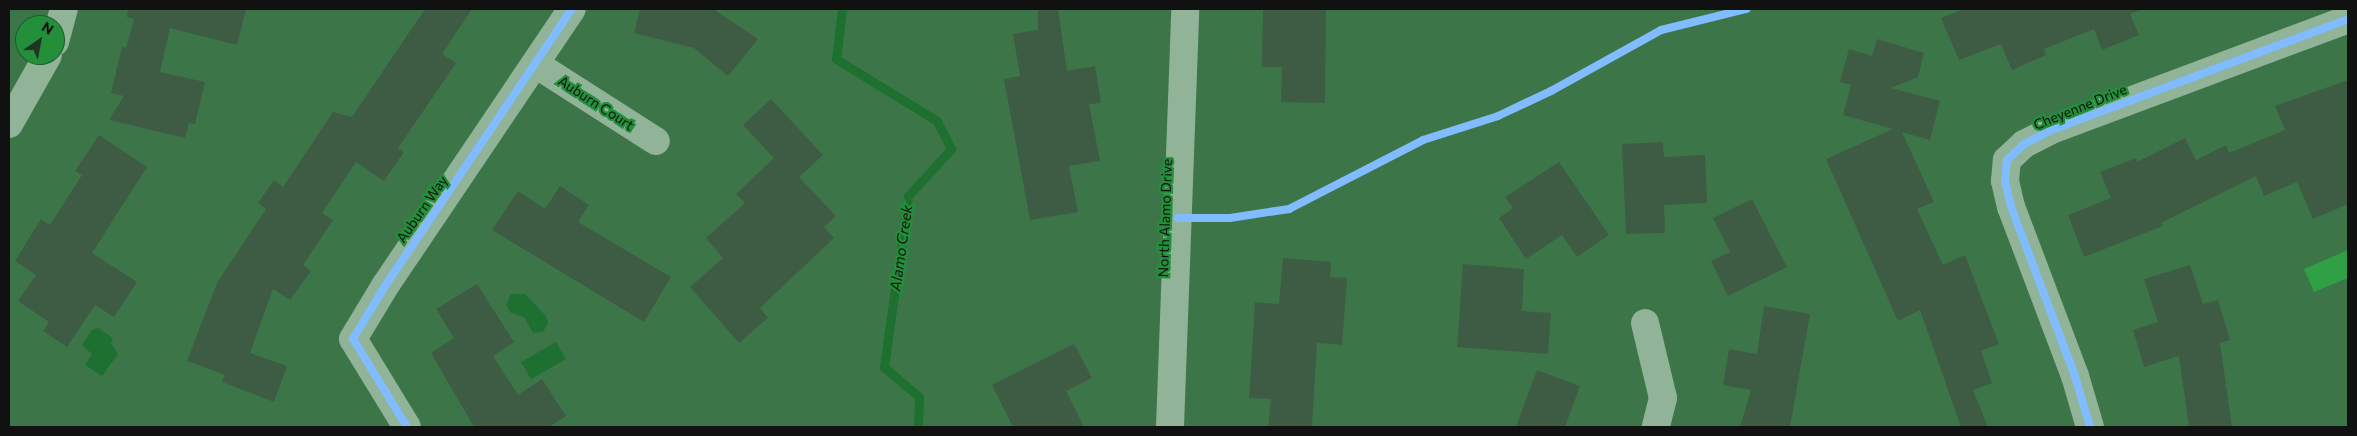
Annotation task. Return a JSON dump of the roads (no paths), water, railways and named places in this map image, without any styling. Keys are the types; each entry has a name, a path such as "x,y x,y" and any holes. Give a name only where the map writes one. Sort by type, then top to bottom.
{"street":[{"name":"Auburn Way","path":"407,427 353,340 384,286 537,65 572,9"},
{"name":"North Alamo Drive","path":"1170,427 1184,9"},
{"name":"Cheyenne Drive","path":"2090,427 2075,376 2011,207 2005,181 2007,160 2024,144 2049,131 2348,19"},
{"path":"9,124 42,65"},
{"name":"Auburn Court","path":"537,65 656,141"},
{"path":"1645,323 1663,398 1656,427"}],"waterway":[{"name":"Alamo Creek","path":"842,9 836,59 937,121 951,149 908,196 884,367 919,397 918,427"}]}
